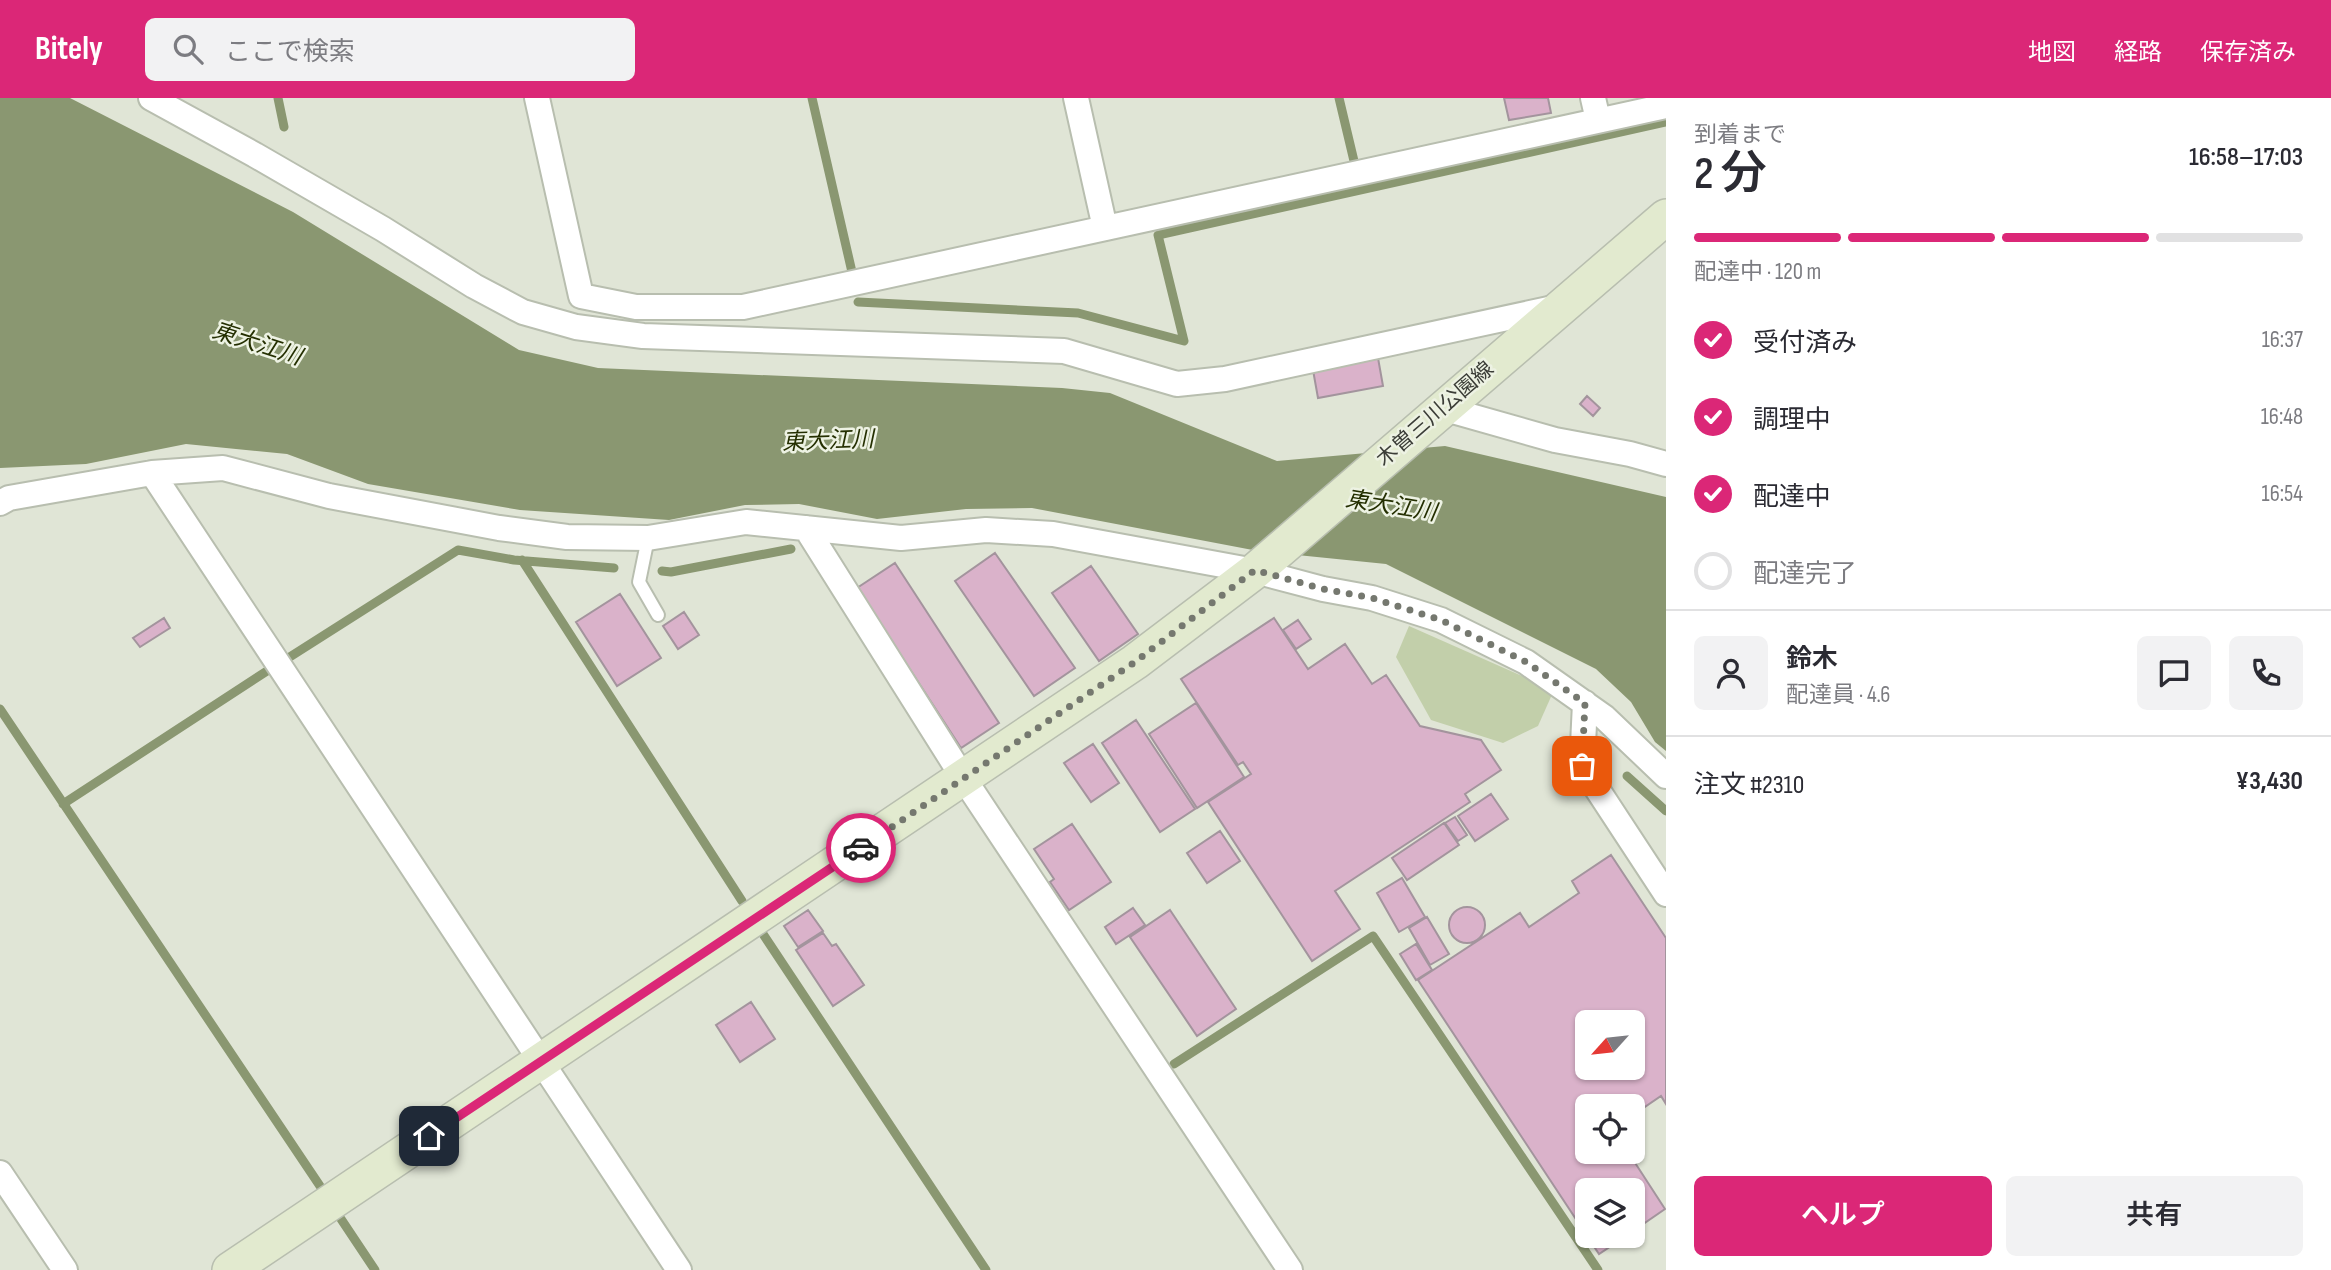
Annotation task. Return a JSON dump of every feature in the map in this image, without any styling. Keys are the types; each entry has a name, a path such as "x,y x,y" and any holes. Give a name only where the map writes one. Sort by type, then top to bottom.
{"main road":[{"name":"木曽三川公園線","path":"230,1270 1135,662 1255,570 1666,216"}],"street":[{"path":"151,98 383,229 474,286 523,312 576,327 643,336 1064,351 1177,384 1225,379 1560,307"},
{"path":"537,98 580,296 636,307 743,307 1105,228 1596,109 1666,106"},
{"path":"1076,98 1105,228"},
{"path":"1433,416 1630,454 1666,464"},
{"path":"3,499 152,473 223,468 329,496 499,528 567,537 648,538 746,522 901,538 986,530 1052,534 1255,570 1323,589 1372,598 1441,620 1526,662 1604,717 1666,776"},
{"path":"152,473 679,1270"},
{"path":"806,528 964,779 1290,1270"},
{"path":"1585,703 1582,766 1666,894"},
{"path":"0,1174 65,1270"}],"lane":[{"path":"648,538 639,582 658,615"}],"shaded area":[{"path":"1409,626 1554,690 1538,726 1503,743 1431,720 1396,657"}],"water":[{"name":"東大江川","path":"0,98 70,98 293,212 519,350 598,368 1062,388 1110,393 1277,461 1445,446 1666,497 1666,751 1655,742 1631,702 1596,669 1386,564 1258,551 1032,508 966,509 877,519 799,504 745,505 669,520 520,510 368,484 287,454 186,444 86,464 0,468"}],"building":[{"path":"1504,98 1548,98 1551,113 1509,120"},
{"path":"1378,358 1383,386 1318,398 1313,370"},
{"path":"1587,396 1600,408 1593,416 1580,404"},
{"path":"995,553 1075,668 1034,696 955,581"},
{"path":"895,563 999,723 961,748 857,588"},
{"path":"1091,566 1138,634 1099,661 1052,593"},
{"path":"620,594 661,658 617,686 576,622"},
{"path":"684,612 699,635 678,649 663,626"},
{"path":"164,618 170,628 140,647 133,638"},
{"path":"1274,618 1308,669 1345,644 1372,684 1386,675 1420,726 1481,740 1501,770 1465,794 1470,802 1335,891 1360,929 1312,961 1208,802 1251,774 1243,762 1238,765 1181,679"},
{"path":"1298,620 1311,639 1296,649 1283,630"},
{"path":"1196,703 1244,777 1197,808 1149,734"},
{"path":"1136,720 1195,809 1160,832 1102,743"},
{"path":"1093,744 1119,783 1091,802 1064,763"},
{"path":"1491,794 1508,819 1475,841 1458,816"},
{"path":"1455,817 1467,835 1458,841 1445,823"},
{"path":"1444,823 1459,845 1407,880 1392,858"},
{"path":"1072,824 1111,882 1069,910 1050,882 1054,879 1034,849"},
{"path":"1220,831 1240,861 1207,883 1187,853"},
{"path":"1611,855 1666,938 1666,1104 1661,1096 1645,1107 1645,1094 1575,1094 1575,1164 1636,1164 1645,1178 1575,1178 1575,1218 1418,980 1520,913 1529,927 1579,893 1572,881"},
{"path":"1402,878 1425,917 1399,932 1377,893"},
{"path":"1467,907 1480,912 1485,925 1480,938 1467,943 1454,938 1449,925 1454,912"},
{"path":"1133,908 1145,925 1116,944 1105,927"},
{"path":"808,910 823,931 798,947 784,926"},
{"path":"1170,910 1236,1009 1197,1036 1130,937"},
{"path":"1427,917 1449,954 1430,965 1409,928"},
{"path":"823,933 832,946 836,944 864,985 833,1006 796,950"},
{"path":"1416,944 1432,970 1416,980 1400,954"},
{"path":"751,1002 775,1039 740,1062 716,1025"},
{"path":"1645,1178 1665,1209 1645,1223"},
{"path":"1595,1248 1608,1248 1599,1254"}],"waterway":[{"path":"278,98 284,127"},
{"path":"812,98 852,272"},
{"path":"1339,98 1354,161"},
{"path":"858,302 1078,313 1184,341 1158,235 1666,122"},
{"path":"662,571 671,572 791,549"},
{"path":"285,660 458,550 514,560 614,568"},
{"path":"522,560 742,901"},
{"path":"63,804 267,671"},
{"path":"0,709 320,1186"},
{"path":"1627,776 1666,811"},
{"path":"763,934 986,1270"},
{"path":"1174,1064 1373,936 1598,1270"},
{"path":"341,1219 375,1270"}],"way so far":[{"path":"861,848 1135,662 1255,570 1323,589 1372,598 1441,620 1526,662 1585,703 1582,766"}],"route":[{"path":"429,1136 861,848"}]}
